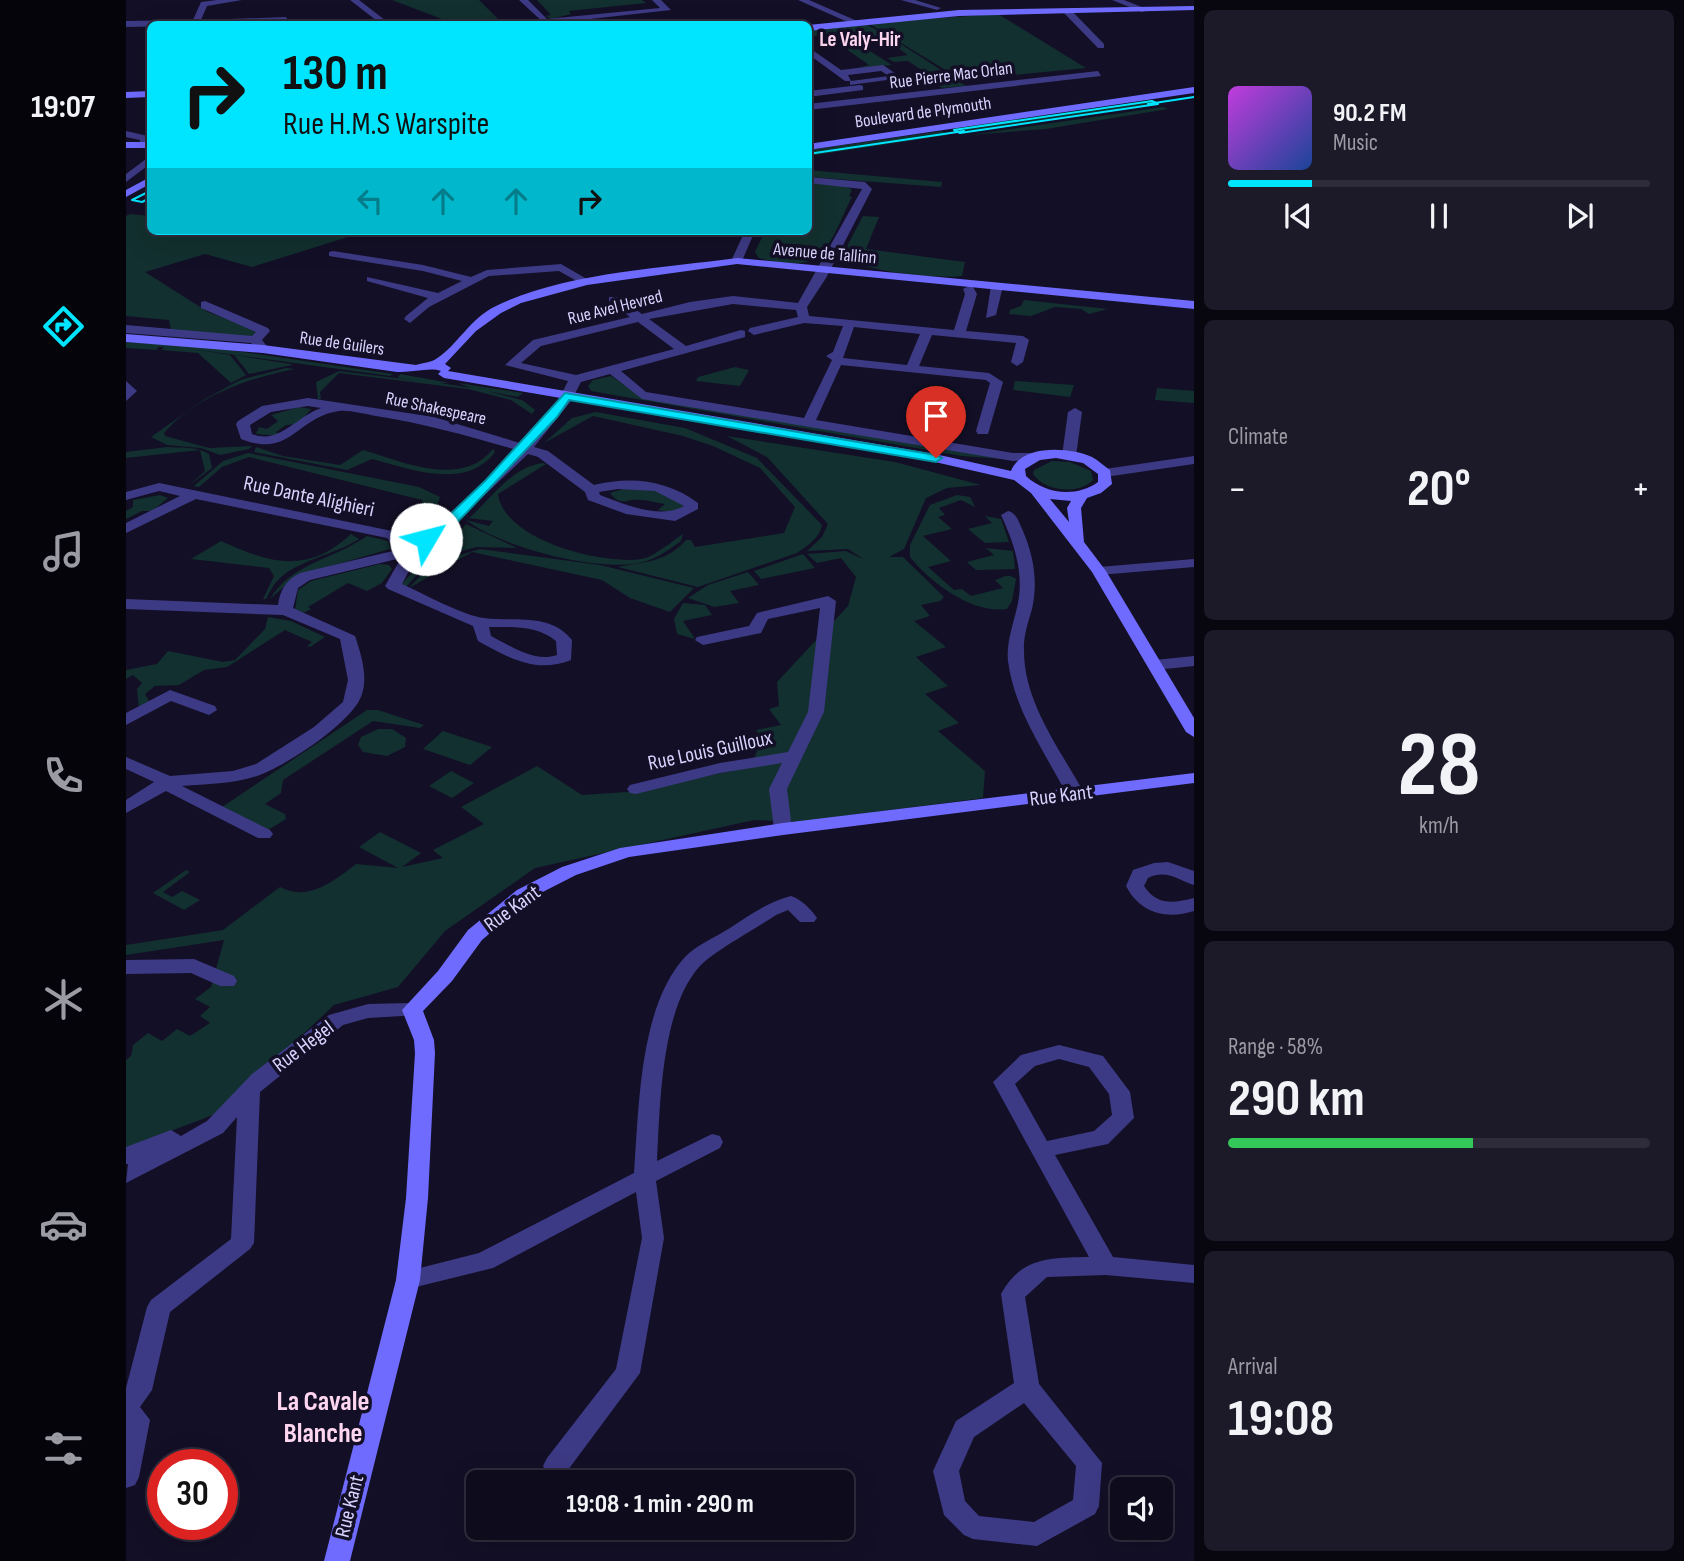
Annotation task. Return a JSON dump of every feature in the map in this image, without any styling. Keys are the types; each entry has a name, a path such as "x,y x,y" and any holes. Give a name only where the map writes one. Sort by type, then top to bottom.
{"street":[{"path":"196,21 204,4 238,0"},
{"path":"354,0 382,21"},
{"path":"523,0 544,21"},
{"path":"555,21 667,10 656,0"},
{"path":"802,0 853,21"},
{"path":"905,0 938,9"},
{"path":"1116,0 1145,10"},
{"path":"812,26 938,9 1067,11 1192,8"},
{"path":"1067,11 1101,46"},
{"path":"586,18 591,21"},
{"path":"126,24 147,24"},
{"path":"812,53 875,100"},
{"name":"Rue Pierre Mac Orlan","path":"812,93 898,79 883,68 839,73"},
{"name":"Rue Pierre Mac Orlan","path":"812,107 1098,74"},
{"name":"Boulevard de Plymouth","path":"812,146 1194,89"},
{"path":"126,95 147,94"},
{"path":"126,134 142,136 147,145 126,145"},
{"path":"126,179 147,162"},
{"path":"126,169 139,169"},
{"path":"285,610 287,594 297,581 407,551 445,527 524,447 576,379 748,333 802,313 867,189 865,185 812,180"},
{"path":"126,194 147,182"},
{"path":"737,261 748,235"},
{"path":"334,254 435,270 471,281"},
{"name":"Avenue de Tallinn","path":"440,369 472,328 497,310 517,301 586,282 737,261 1194,305"},
{"path":"410,319 425,304 486,273 561,267 586,282"},
{"path":"370,279 439,297"},
{"path":"990,315 997,286"},
{"path":"959,334 971,294 969,289"},
{"path":"612,299 684,350"},
{"name":"Rue Avel Hevred","path":"576,379 511,365 537,343 733,300 850,323 1023,340 1017,362"},
{"path":"205,305 264,331 259,345"},
{"path":"832,356 837,357 850,323"},
{"name":"Rue de Guilers","path":"126,329 259,345 417,369 418,374 425,377 440,369"},
{"path":"911,369 928,331"},
{"name":"Rue de Guilers","path":"126,338 259,345"},
{"path":"809,422 821,388 838,361 988,377 997,382 983,431"},
{"path":"440,369 565,396 936,458 1019,477 1037,491 1078,540 1194,732"},
{"path":"612,369 642,395 1029,460"},
{"path":"126,385 131,391 126,397"},
{"name":"Rue Shakespeare","path":"339,407 308,418 284,439 257,442 246,436 243,424 267,409 308,402 434,421 543,454 592,490 593,496 626,510 675,517 693,506 680,494 646,485 613,484 592,490"},
{"path":"1069,456 1075,412"},
{"path":"936,458 991,463 1069,456 1087,460 1105,473 1194,460"},
{"path":"1019,477 1018,469 1029,460"},
{"path":"1037,491 1059,496 1082,495 1100,489 1105,484 1105,473"},
{"name":"Rue Dante Alighieri","path":"126,496 159,487 196,493 392,535 407,551"},
{"path":"126,529 196,493"},
{"path":"1078,540 1074,508 1082,495"},
{"path":"1008,515 1024,547 1028,587 1014,636 1016,664 1026,698 1075,793"},
{"path":"407,551 410,556 393,586 480,623 507,622 553,629 564,640 565,657 554,663 528,661 484,638 480,623"},
{"path":"1099,571 1194,563"},
{"name":"Rue Louis Guilloux","path":"703,640 755,630 762,616 828,601 816,712 778,789 783,829"},
{"path":"126,604 285,610 347,636 353,650 355,679 352,701 339,716 251,773 167,782 126,808"},
{"path":"1155,665 1194,661"},
{"path":"126,720 170,695 209,710"},
{"name":"Rue Louis Guilloux","path":"636,789 720,768 794,756"},
{"path":"126,762 264,834"},
{"name":"Rue Kant","path":"341,1559 408,1280 425,1053 424,1040 412,1010 445,976 475,935 524,894 569,871 625,852 783,829 1194,778"},
{"path":"1194,879 1175,869 1155,868 1140,874 1135,886 1143,898 1160,907 1181,909 1194,904"},
{"path":"556,1466 628,1373 653,1238 645,1179 649,1113 659,1040 672,992 693,961 769,911 791,902 807,918"},
{"path":"126,968 194,966 227,981"},
{"name":"Rue Hegel","path":"126,1175 215,1126 249,1090 335,1020 368,1011 412,1010"},
{"path":"1041,1150 1100,1138 1124,1118 1119,1092 1096,1061 1059,1052 1028,1060 1004,1082 1041,1150 1106,1266"},
{"path":"126,1477 137,1420 126,1408 140,1390 159,1307 242,1243 249,1090"},
{"path":"132,1155 185,1133 215,1126"},
{"path":"408,1280 485,1261 712,1142"},
{"path":"1027,1388 965,1429 946,1471 953,1507 973,1527 1037,1534 1086,1506 1089,1463 1027,1388 1013,1294 1041,1268 1106,1266 1194,1274"}],"green space":[{"path":"392,0 479,0 500,21 447,21"},
{"path":"537,0 642,0 646,3 569,11 571,14 552,19 545,16 551,15"},
{"path":"998,14 1086,68 962,80 868,23"},
{"path":"864,23 891,38 856,41 830,34 812,37 812,30"},
{"path":"828,36 857,43 892,65 857,68 869,65"},
{"path":"885,39 893,39 966,86 942,88 928,78 932,77 908,61 894,62 887,58 908,55"},
{"path":"1152,101 1158,104 960,133 951,128"},
{"path":"1163,107 1168,109 1046,129 970,135"},
{"path":"942,131 948,135 812,156 812,149"},
{"path":"812,170 942,182 941,187 812,177"},
{"path":"812,183 846,186 852,190 849,196 852,197 836,231 821,254 798,263 781,263 759,258 755,252 763,235 812,235"},
{"path":"126,216 147,216 147,235 351,236 252,267 205,254 145,272 208,312 259,331 248,339 171,330 169,320 126,316"},
{"path":"863,216 879,217 866,249 965,262 962,276 899,273 851,260 843,254"},
{"path":"1024,300 1108,309 1089,314 1081,309 1055,307 1031,316 1009,314 1010,310 1021,306"},
{"path":"126,342 209,347 393,374 390,376 191,349 230,355 246,375 231,383 198,353 161,350 164,347 158,347 157,350 126,348"},
{"path":"234,355 291,364 292,365 249,374"},
{"path":"735,367 749,370 740,386 696,381 698,377"},
{"path":"286,368 295,369 224,390 192,409 164,433 165,436 209,448 252,446 249,449 220,455 201,448 167,445 151,437 205,399 240,380"},
{"path":"339,371 419,381 398,378 400,374 471,388 458,383 523,393 518,397 487,391 522,400 535,410 532,414 511,400 468,389 339,373 320,392 321,399 318,399 316,382"},
{"path":"611,376 640,396 1003,459 962,456 591,391 588,386 593,380"},
{"path":"1015,381 1074,385 1070,397 1013,390"},
{"path":"1157,388 1194,391 1194,403 1155,400"},
{"path":"299,407 311,409 298,424 286,425 276,432 281,436 256,434 259,427 267,429 278,421 271,415"},
{"path":"596,412 685,428 757,458 822,525 819,534 797,553 698,587 618,567 663,557 686,540 691,540 695,547 784,533 795,507 760,468 713,446 683,436 593,416 544,443 572,418"},
{"path":"727,436 895,462 981,485 947,488 926,498 904,549 889,557 903,557 944,597 940,601 921,605 930,616 914,621 946,647 916,657 948,686 925,694 959,723 938,731 985,771 983,798 797,822 754,820 535,868 445,931 398,987 334,1005 221,1112 126,1148 126,1060 131,1056 133,1045 148,1033 162,1041 177,1029 190,1036 210,1023 200,1016 210,1007 195,999 211,987 224,940 126,955 126,945 223,930 280,887 290,891 311,891 330,883 356,864 398,868 359,847 380,832 421,853 402,867 443,858 433,850 484,824 461,807 537,766 582,795 627,792 751,767 762,738 756,730 781,725 769,709 779,706 777,682 848,606 856,577 841,558 817,563 807,554 846,551 865,560 848,549 807,551 822,537 828,524 767,457"},
{"path":"167,447 200,450 126,458 126,452"},
{"path":"256,447 283,456 340,465 363,450 412,465 448,470 465,468 480,461 493,449 495,452 483,464 469,471 437,474 372,459 347,470 254,452"},
{"path":"200,450 209,454 212,468 188,486 205,471"},
{"path":"248,453 419,487 440,497 427,520 402,533 424,514 422,500 249,457 222,467 199,487 194,486 223,461"},
{"path":"1052,461 1070,462 1091,471 1093,480 1087,485 1071,489 1045,485 1033,474 1034,470"},
{"path":"546,464 498,494 504,510 517,524 535,536 580,553 624,560 641,559 651,555 683,534 681,541 658,556 640,563 593,563 523,547 481,530 466,520 489,526 493,521 469,518 521,470"},
{"path":"626,488 666,492 685,504 683,508 669,512 658,510 665,504 644,500 621,501 610,493"},
{"path":"160,495 168,498 152,511 142,511 126,519 126,511 133,507 133,500"},
{"path":"957,495 970,497 975,507 961,500 939,508 945,515 938,517 952,529 923,536 951,561 928,567 954,590 962,589 971,596 1003,588 995,580 1013,577 1016,579 1012,601 1007,609 980,607 966,602 929,577 910,557 910,545 930,505"},
{"path":"985,516 1001,519 1009,542 985,543 968,529 992,523"},
{"path":"466,524 517,548 477,547 438,557"},
{"path":"453,528 455,533 404,589 399,587"},
{"path":"351,534 359,539 296,567 276,582 266,599 263,599 274,576 269,568 191,559 221,541 272,559 303,560 335,547"},
{"path":"367,536 388,541 390,549 296,576 270,599 290,577"},
{"path":"986,548 1013,551 1015,569 976,570 967,562 994,555"},
{"path":"480,549 600,565 694,588 670,612 630,598 602,580 472,552 409,588 431,564"},
{"path":"803,554 815,568 761,579 754,571"},
{"path":"380,564 389,565 392,569 382,583 367,591 348,583 308,607 311,609 301,614 295,610 298,590 311,581"},
{"path":"748,572 759,585 730,591 739,603 714,607 688,598 708,585"},
{"path":"683,603 705,605 712,615 683,621 695,639 677,634 674,619"},
{"path":"268,617 291,621 325,637 310,647 307,646 312,642 285,630 227,667 204,670 179,685 155,686 145,694 149,701 139,709 137,689 142,683 133,675 126,679 126,670 157,664 168,651 223,662 235,660 265,629"},
{"path":"367,710 378,710 424,725 420,728 373,721 283,780 281,793 265,804 285,814 286,819 268,830 219,809"},
{"path":"378,729 392,729 406,738 405,747 387,756 363,752 358,745 361,737"},
{"path":"443,731 492,747 470,765 423,749"},
{"path":"451,771 474,783 452,798 429,786"},
{"path":"186,870 190,872 163,892 172,897 182,891 200,900 184,910 153,893"}],"tram line":[{"path":"1156,103 1194,97"},
{"path":"958,132 954,130 1152,101 1156,103"},
{"path":"958,132 1158,104 1156,103"},
{"path":"1148,104 1156,103"},
{"path":"958,132 964,131"},
{"path":"812,153 958,132"},
{"path":"147,192 132,200 142,202 147,200"}],"district":[{"name":"Le Valy-Hir","path":"860,39"},
{"name":"La Cavale Blanche","path":"323,1416"}],"route":[{"path":"426,539 445,527 490,482 553,415 565,396 936,458"}]}
